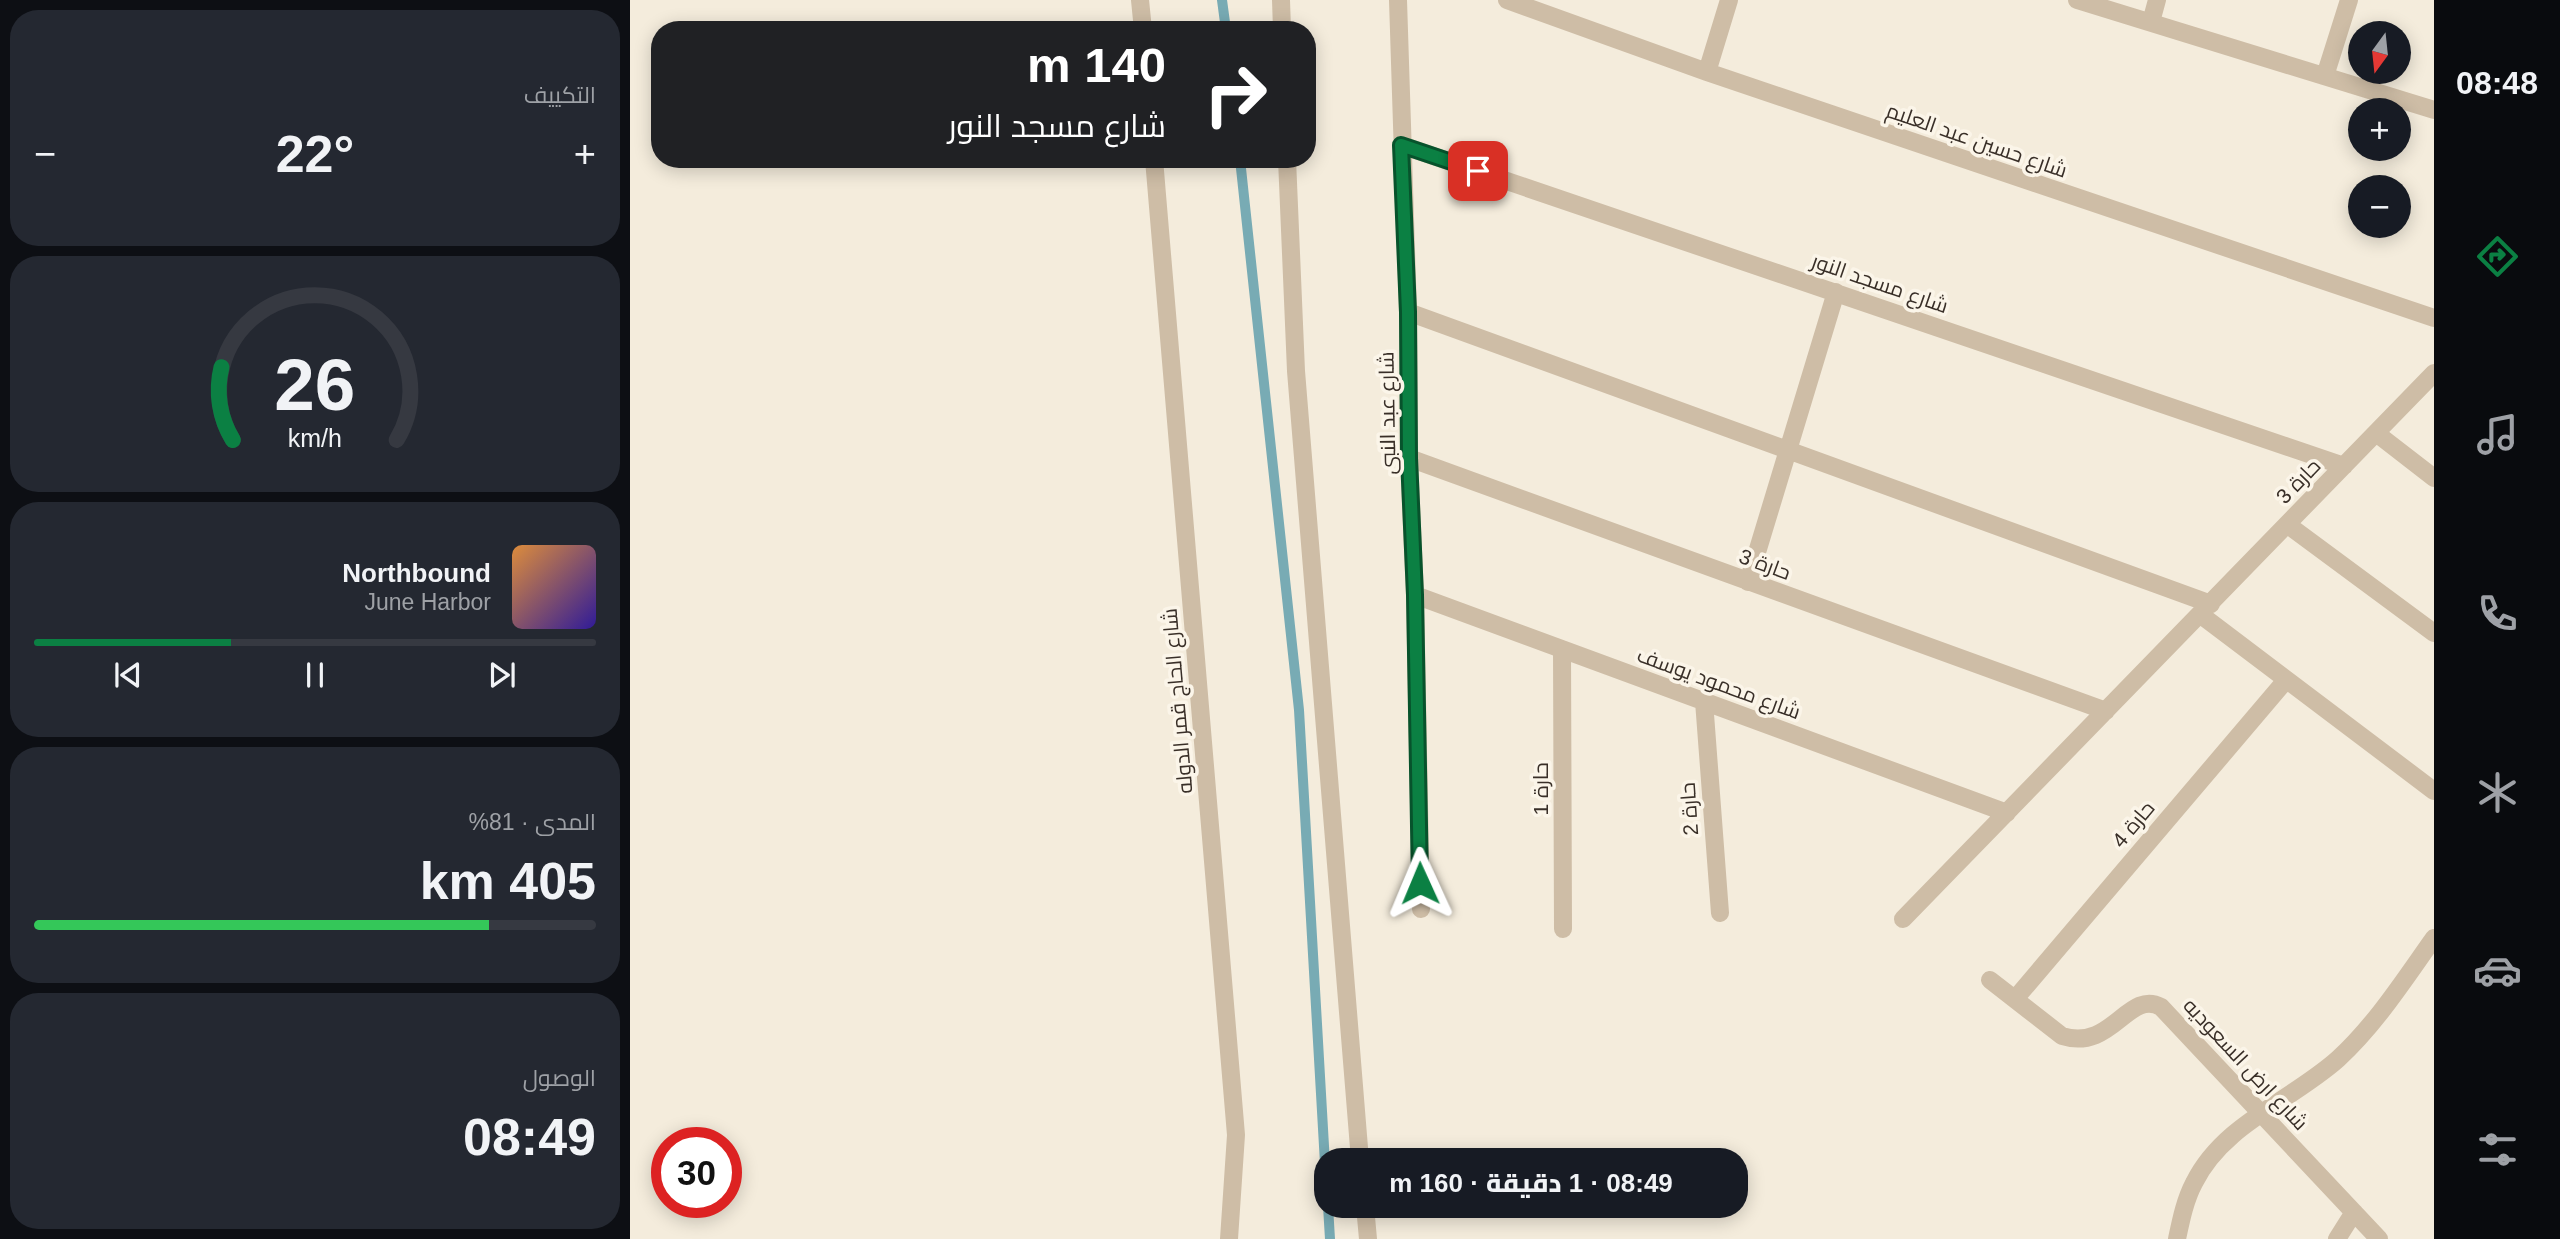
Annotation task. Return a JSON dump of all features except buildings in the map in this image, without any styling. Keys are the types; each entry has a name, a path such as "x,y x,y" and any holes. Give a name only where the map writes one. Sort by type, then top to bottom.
{"street":[{"path":"1140,0 1142,21"},
{"path":"1281,0 1282,21"},
{"name":"شارع عبد النبى","path":"1398,0 1408,312 1409,458 1415,595 1421,909"},
{"name":"شارع حسين عبد العليم","path":"1507,0 1707,72 2434,318"},
{"path":"1707,72 1729,0"},
{"path":"2077,0 2434,110"},
{"path":"2151,22 2157,0"},
{"path":"2325,76 2349,0"},
{"name":"شارع مسجد النور","path":"1401,145 2344,466"},
{"name":"شارع الحاج قمر الدوله","path":"1155,168 1236,1135 1229,1239"},
{"path":"1287,168 1296,371 1359,1148"},
{"path":"1748,582 1836,292"},
{"path":"1408,312 1789,451 2206,609 2286,680 2434,791"},
{"name":"حارة 3","path":"1903,919 2434,373"},
{"path":"2376,433 2434,478"},
{"name":"حارة 3","path":"1409,458 2106,711"},
{"path":"2288,525 2434,633"},
{"name":"شارع محمود يوسف","path":"1415,595 2007,813"},
{"name":"حارة 1","path":"1562,649 1563,929"},
{"name":"حارة 4","path":"2015,999 2286,680"},
{"name":"حارة 2","path":"1704,701 1720,913"},
{"path":"2177,1239 2194,1183 2212,1155 2235,1132 2336,1060 2370,1027 2434,938"},
{"name":"شارع ارض السعوديه","path":"1990,979 2062,1036 2073,1040 2097,1036 2140,1004 2155,1004 2161,1007 2379,1239"},
{"path":"2337,1239 2354,1212"},
{"path":"1366,1218 1368,1239"}],"waterway":[{"path":"1222,0 1225,21"},
{"path":"1241,168 1299,710 1324,1148"},
{"path":"1329,1218 1330,1239"}],"route":[{"path":"1420,883 1408,312 1401,145 1478,171"}]}
